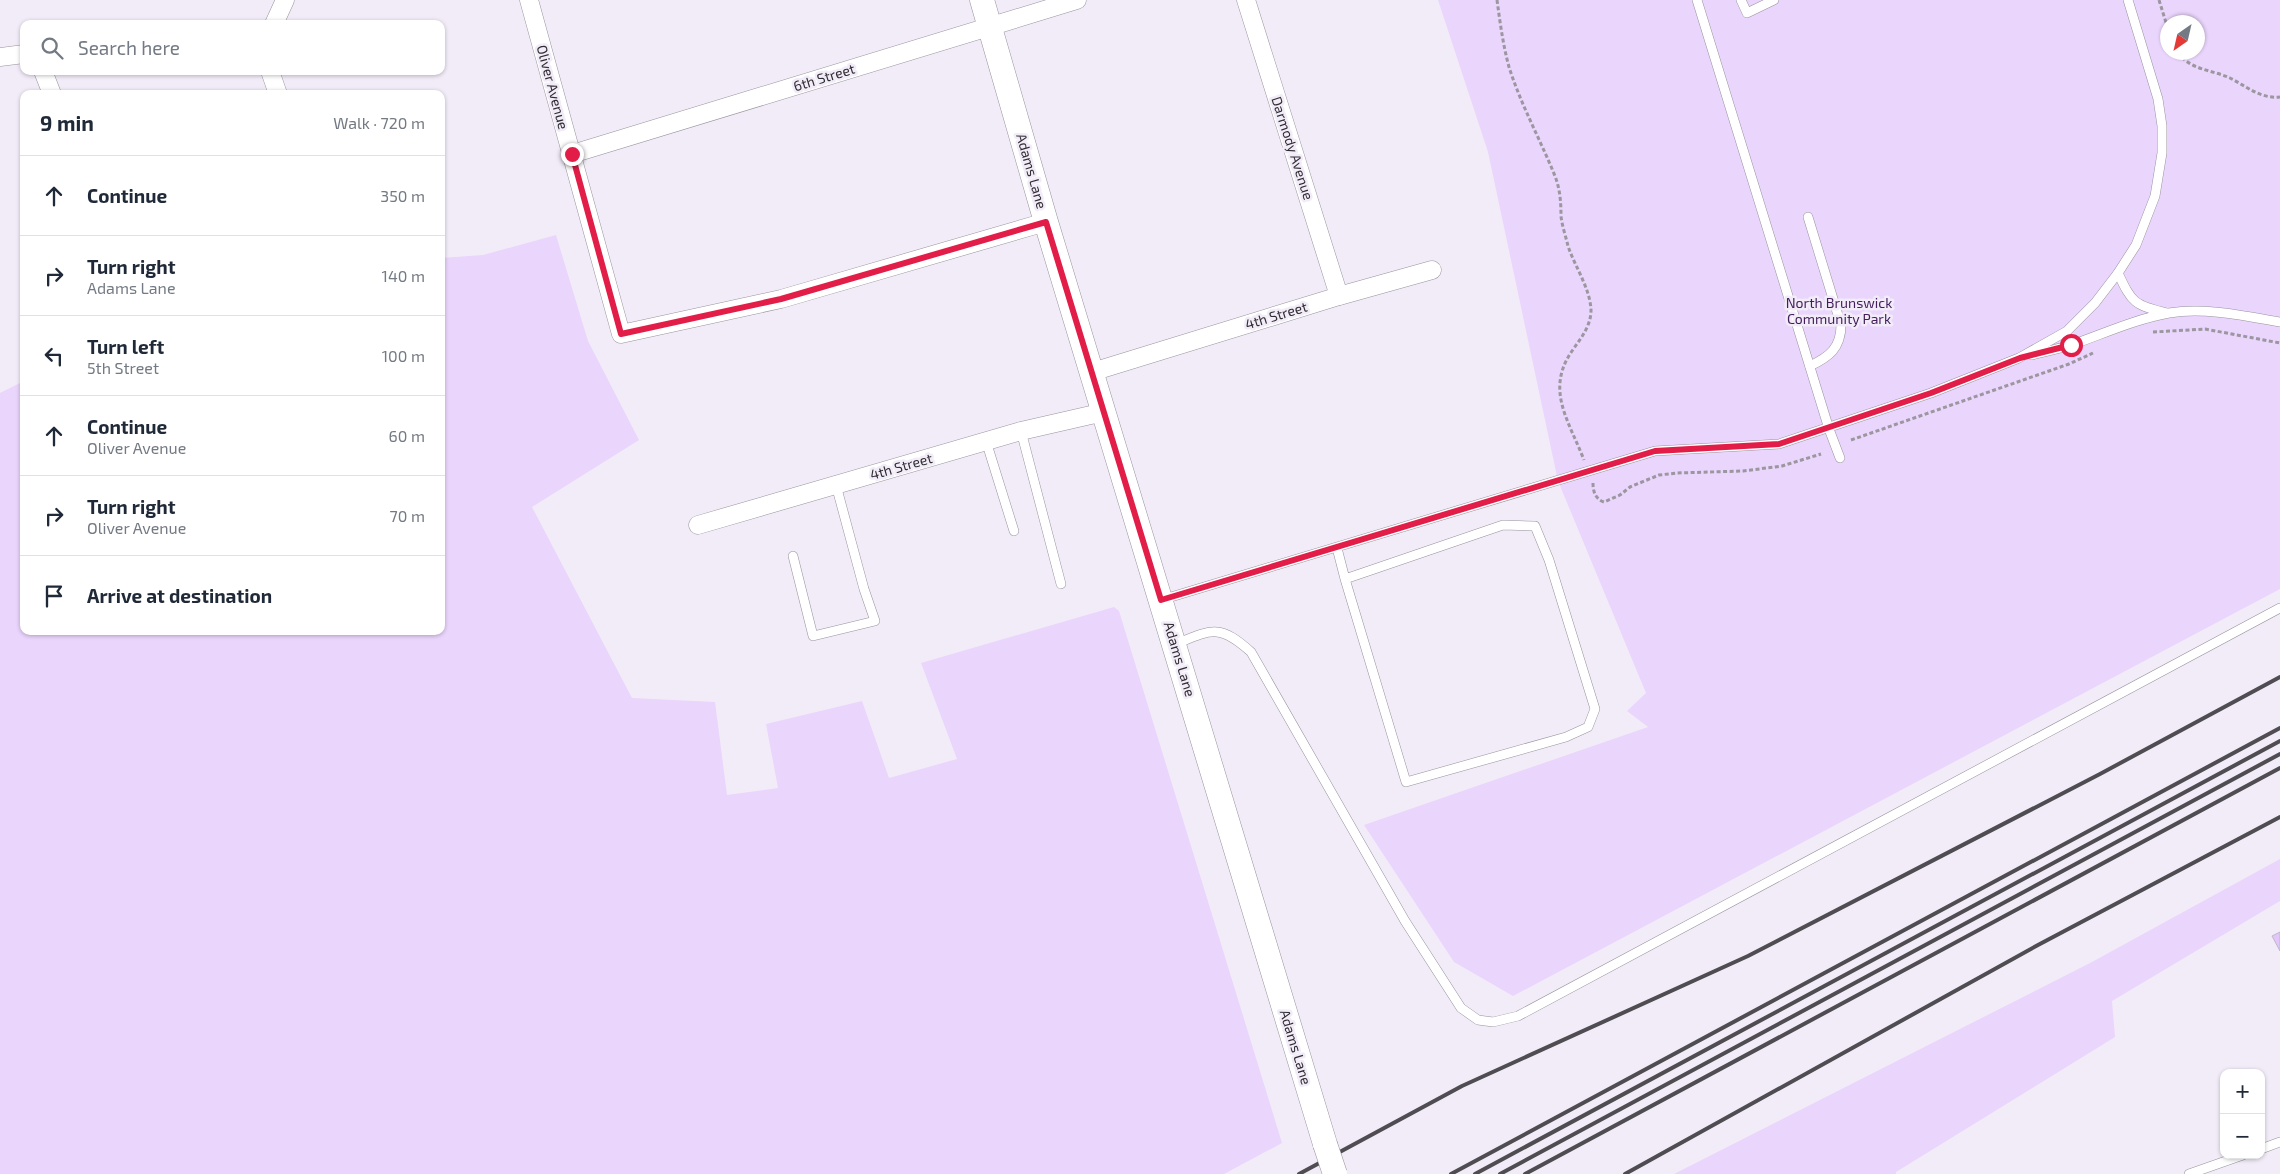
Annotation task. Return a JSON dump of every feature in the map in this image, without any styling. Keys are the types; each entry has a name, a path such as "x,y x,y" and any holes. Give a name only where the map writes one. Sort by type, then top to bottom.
{"street":[{"path":"276,20 285,0"},
{"name":"Oliver Avenue","path":"529,0 621,334 781,299 1046,222"},
{"name":"Adams Lane","path":"982,0 1046,222 1335,1174"},
{"name":"6th Street","path":"572,154 1076,0"},
{"name":"Darmody Avenue","path":"1246,0 1339,296"},
{"path":"0,57 20,54"},
{"path":"45,75 50,90"},
{"path":"271,75 277,90"},
{"name":"4th Street","path":"1092,372 1339,296 1432,270"},
{"name":"4th Street","path":"698,525 1021,431 1104,412"}],"lane":[{"path":"1697,0 1829,429 1840,458"},
{"path":"1741,0 1747,13 1774,0"},
{"path":"2020,358 2067,331 2095,303 2136,245 2155,196 2162,152 2162,126 2158,99 2128,0"},
{"path":"1808,216 1841,326 1841,336 1832,354 1810,366"},
{"path":"2118,273 2130,298 2143,308 2169,313"},
{"path":"1161,600 1655,451 1779,444 1829,429 1931,393 2020,358 2071,345 2128,324 2169,313 2192,311 2280,322"},
{"path":"1021,431 1062,584"},
{"path":"986,441 1014,531"},
{"path":"793,556 813,636 875,621 864,589 836,485"},
{"path":"1336,548 1345,579 1406,782 1566,737 1588,727 1595,709 1549,560 1535,526 1503,525 1345,579"},
{"path":"1175,644 1203,632 1220,631 1235,637 1251,652 1405,921 1461,1008 1478,1020 1493,1022 1518,1016 2280,608"},
{"path":"2265,1148 2280,1142"},
{"path":"2189,1174 2232,1159"}],"path":[{"path":"1498,0 1508,65 1525,111 1555,176 1562,200 1561,218 1569,247 1588,295 1591,309 1589,323 1584,334 1564,362 1559,375 1558,389 1562,407 1584,460"},
{"path":"2159,0 2164,15"},
{"path":"2186,60 2191,65 2230,78 2247,89 2268,96 2280,96"},
{"path":"2148,333 2165,330 2205,329 2280,344"},
{"path":"1851,440 2069,364 2095,352"},
{"path":"1592,482 1595,495 1604,502 1620,495 1630,487 1659,475 1677,472 1743,471 1782,466 1821,454"}],"green space":[{"name":"North Brunswick Community Park","path":"1438,0 2280,0 2280,589 1513,996 1454,962 1364,825 1648,727 1627,711 1646,693 1558,481 1488,152"},
{"path":"556,235 588,341 639,440 532,507 632,698 715,702 727,795 778,788 766,724 862,701 889,778 957,759 921,663 1114,607 1119,611 1282,1143 1224,1174 0,1174 0,393 20,383 20,635 445,635 445,258 483,255"},
{"path":"2280,859 2280,901 2112,1001 2115,1037 1896,1172 1896,1174 1674,1174 2092,962"}],"building":[{"path":"2280,932 2280,951 2272,936"}],"railway":[{"path":"1299,1174 1462,1086 1748,956 2100,774 2280,677"},
{"path":"1451,1174 2280,728"},
{"path":"1475,1174 2280,741"},
{"path":"1500,1174 2280,754"},
{"path":"1525,1174 2280,768"},
{"path":"1625,1174 2038,945 2280,817"}],"route":[{"path":"572,154 621,334 781,299 1046,222 1161,600 1655,451 1684,448 1724,449 1779,444 1829,429 1931,393 2020,358 2071,345"}]}
